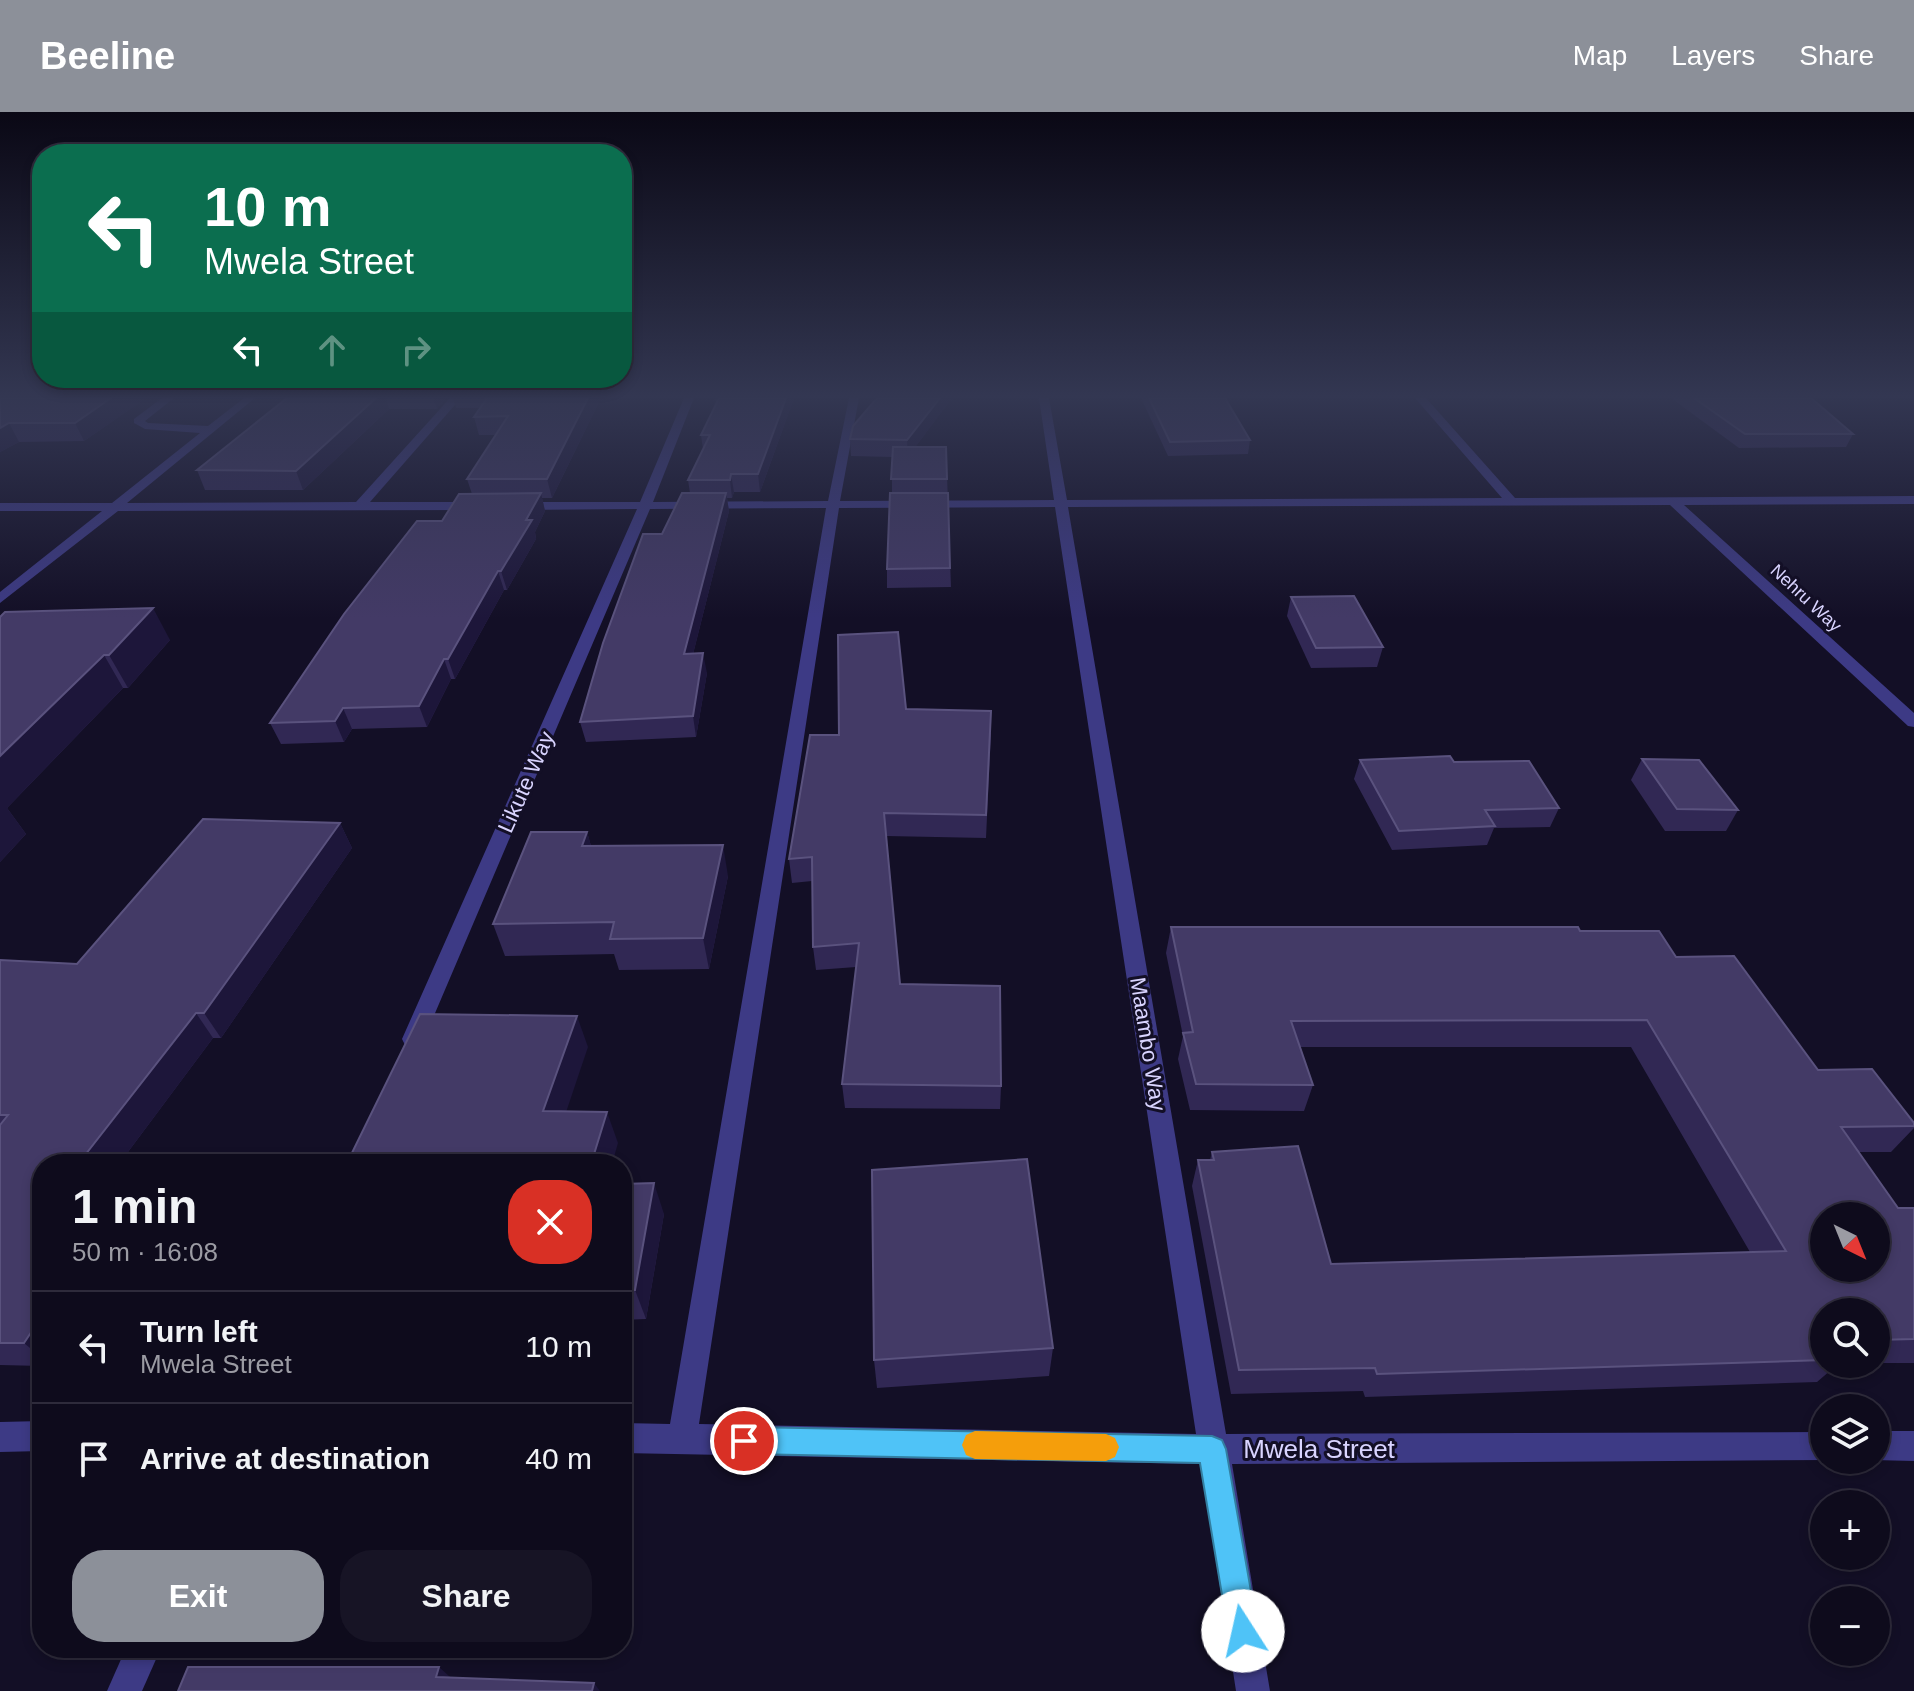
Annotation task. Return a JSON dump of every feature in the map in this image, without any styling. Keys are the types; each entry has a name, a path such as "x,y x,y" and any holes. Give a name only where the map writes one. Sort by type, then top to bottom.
{"street":[{"path":"0,599 159,472"},
{"path":"359,507 390,472"},
{"name":"Likute Way","path":"404,1062 659,472"},
{"path":"682,1440 840,472"},
{"name":"Maambo Way","path":"1057,472 1253,1691"},
{"path":"1485,472 1513,503"},
{"path":"502,506 1914,500"},
{"name":"Nehru Way","path":"1673,501 1914,722"},
{"path":"0,507 486,506"},
{"path":"0,1437 32,1436"},
{"name":"Mwela Street","path":"632,1438 1212,1449 1810,1447"},
{"path":"1890,1446 1914,1446"},
{"path":"124,1691 139,1658"}],"building":[{"path":"472,472 551,472 547,479 467,479"},
{"path":"692,472 759,472 731,474 730,480 688,480"},
{"path":"891,472 947,472 947,479 891,479"},
{"path":"541,493 526,520 532,520 501,571 498,571 448,659 444,659 419,706 343,708 335,721 270,723 344,614 417,521 442,521 459,494"},
{"path":"682,493 726,493 684,654 703,653 693,716 580,722 603,643 643,534 662,534"},
{"path":"890,493 948,493 950,568 887,569"},
{"path":"1354,596 1383,647 1316,648 1291,597"},
{"path":"153,608 109,655 104,655 0,756 0,617 5,612"},
{"path":"898,632 906,709 991,711 986,815 884,813 900,984 1000,986 1001,1086 842,1084 859,943 813,947 812,857 789,859 810,735 839,735 838,635"},
{"path":"1450,756 1454,762 1529,761 1559,808 1485,810 1495,826 1399,831 1360,760"},
{"path":"1642,759 1699,760 1738,810 1677,809"},
{"path":"203,819 340,823 204,1013 196,1013 86,1154 32,1154 32,1331 24,1343 0,1343 0,1125 8,1115 0,1115 0,960 77,964"},
{"path":"531,832 587,832 582,846 723,845 703,938 610,939 614,922 493,924"},
{"path":"1171,927 1578,927 1580,931 1659,931 1676,957 1734,956 1818,1070 1872,1069 1914,1123 1914,1126 1841,1127 1898,1208 1914,1208 1914,1339 1890,1340 1890,1298 1810,1298 1810,1360 1377,1374 1375,1368 1239,1370 1198,1160 1214,1160 1212,1152 1298,1146 1331,1264 1786,1251 1647,1020 1291,1021 1313,1085 1196,1084 1183,1033 1193,1032"},
{"path":"420,1014 577,1016 543,1111 607,1112 594,1154 351,1154"},
{"path":"1027,1159 1053,1348 874,1360 872,1170"},
{"path":"654,1183 635,1290 632,1290 632,1184"},
{"path":"188,1667 439,1667 436,1677 594,1683 592,1691 178,1691"}],"slow traffic":[{"path":"975,1445 1106,1447"}],"route":[{"path":"744,1441 1212,1449 1243,1631"}]}
